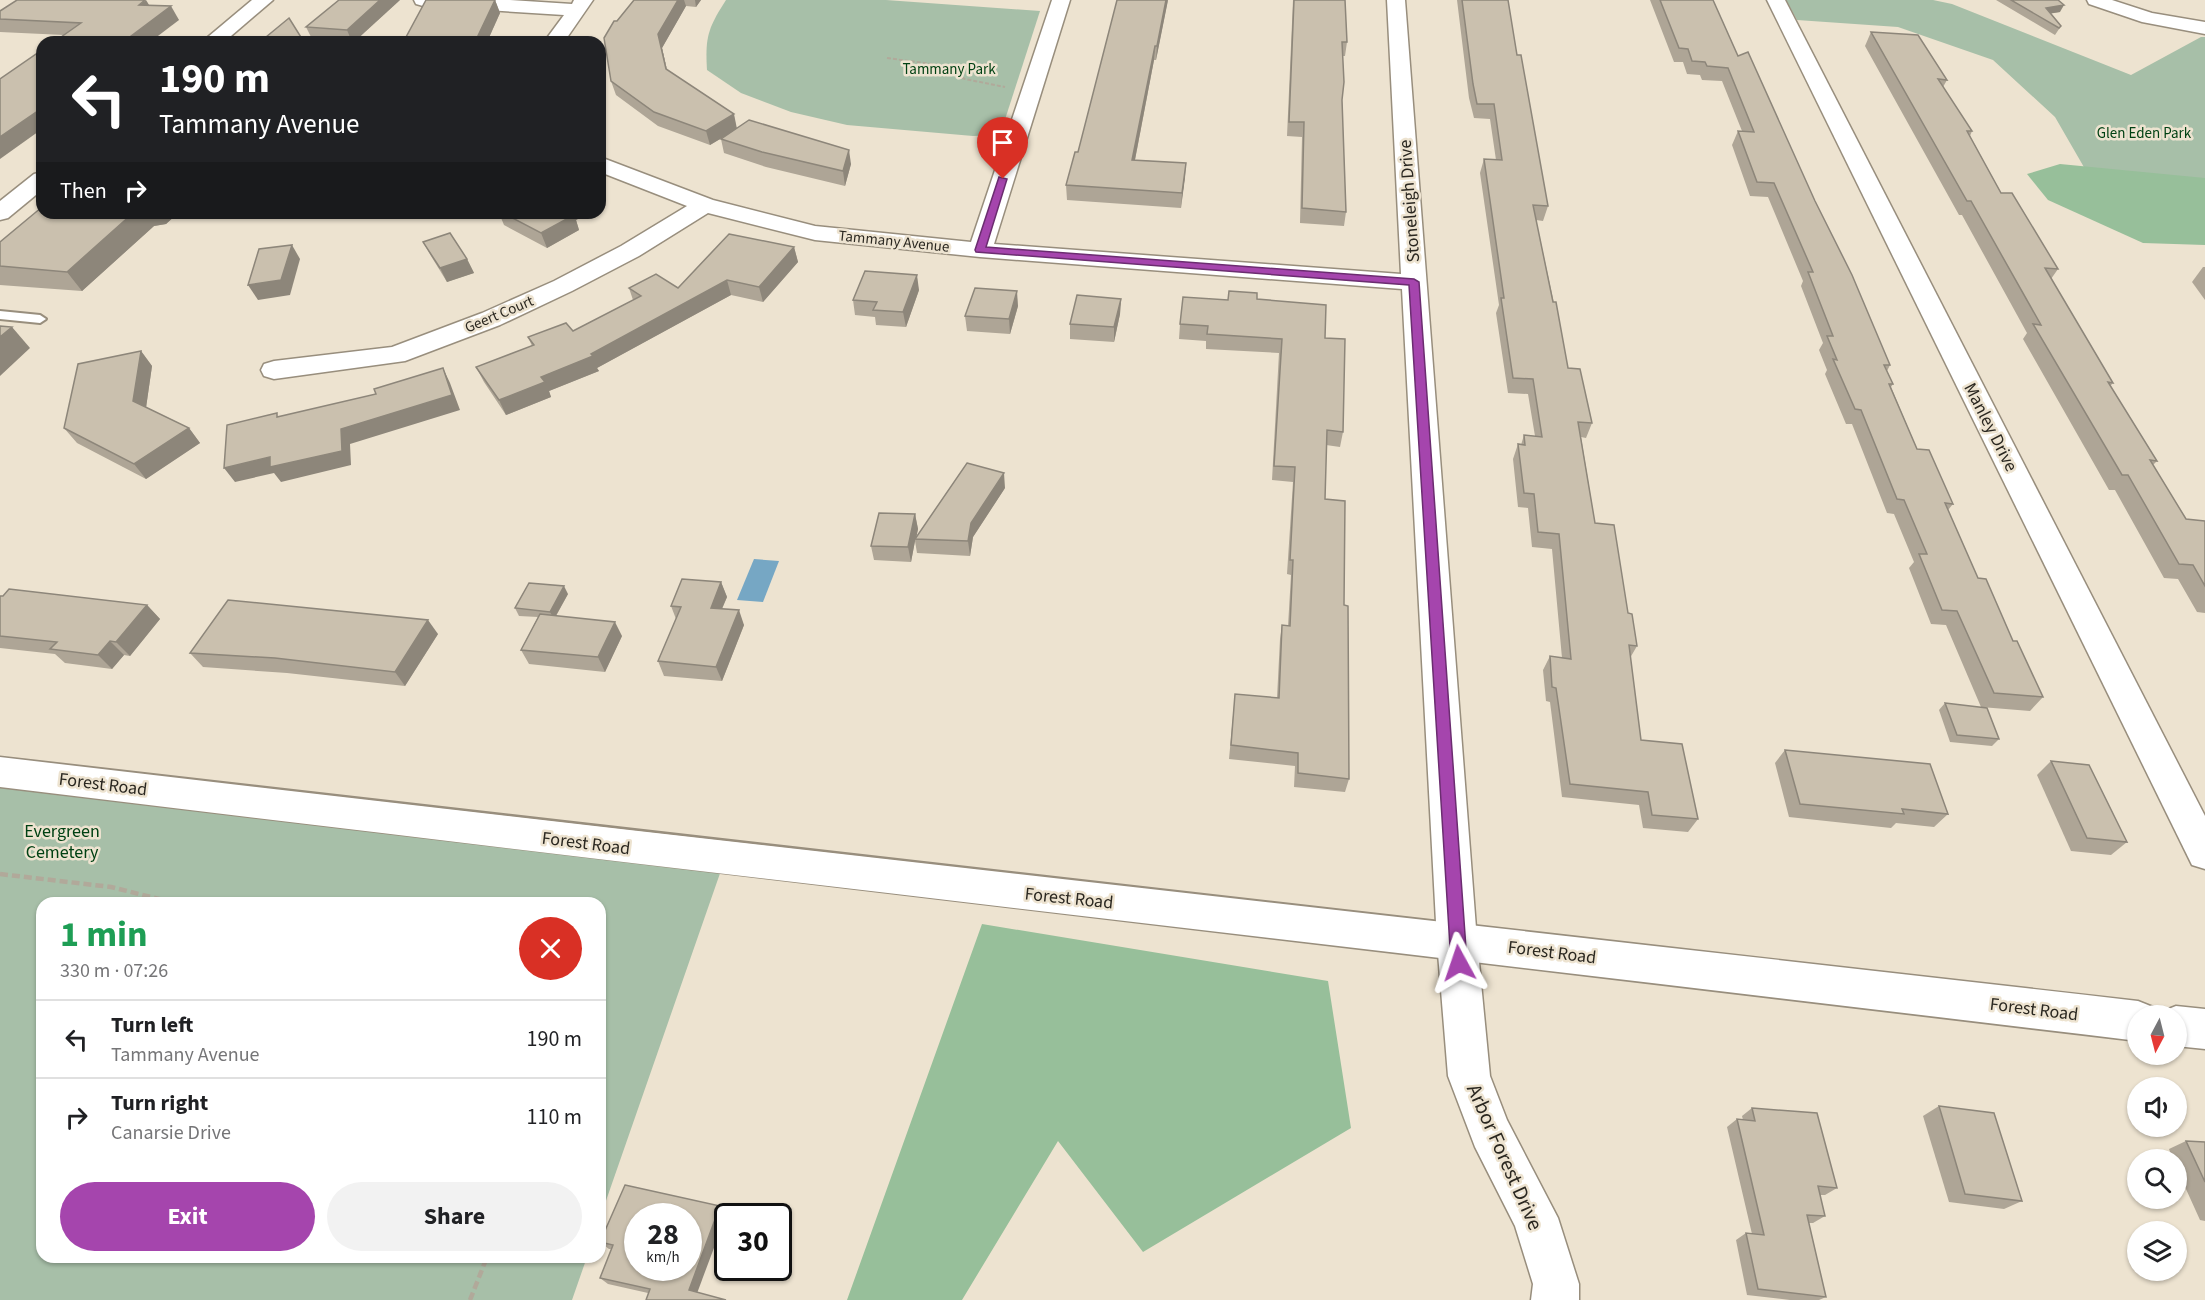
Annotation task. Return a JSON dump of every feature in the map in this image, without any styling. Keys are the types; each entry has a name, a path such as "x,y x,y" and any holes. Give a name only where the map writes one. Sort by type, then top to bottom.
{"street":[{"path":"219,36 264,0"},
{"path":"423,0 580,5"},
{"path":"980,250 1061,0"},
{"name":"Stoneleigh Drive","path":"1396,0 1457,941"},
{"name":"Manley Drive","path":"1776,0 2205,853"},
{"path":"2096,0 2117,10 2147,18 2205,27"},
{"path":"558,36 580,5"},
{"name":"Tammany Avenue","path":"606,166 705,205 815,233 980,250 1414,282"},
{"path":"0,213 36,184"},
{"name":"Geert Court","path":"273,370 396,355 491,319 563,286 630,251 705,205"},
{"name":"Forest Road","path":"0,772 736,861 1457,941 2127,1020"},
{"name":"Arbor Forest Drive","path":"1457,941 1468,1076 1490,1132 1535,1218 1556,1284 1555,1300"},
{"path":"2187,1027 2205,1029"}],"lane":[{"path":"0,315 40,319"}],"path":[{"path":"887,58 931,64 964,79 1006,87"},
{"path":"0,874 111,887 151,897"},
{"path":"470,1300 485,1263"}],"green space":[{"name":"Tammany Park","path":"726,0 886,0 1040,11 1000,135 973,136 847,125 791,112 741,93 707,70 709,33"},
{"name":"Glen Eden Park","path":"1786,0 1933,0 1952,4 2131,75 2201,37 2205,37 2205,196 2096,188 2055,117 1993,60 1898,27 1797,20"},
{"path":"2060,164 2205,178 2205,245 2143,243 2048,200 2027,174"},
{"name":"Evergreen Cemetery","path":"0,772 725,859 606,1201 606,897 36,897 36,1263 585,1263 572,1300 0,1300"},
{"path":"982,924 1328,981 1351,1128 1143,1252 1058,1141 962,1300 847,1300"}],"water":[{"path":"754,559 779,561 763,602 737,600"}],"building":[{"path":"17,0 145,0 139,5 171,6 131,36 63,36 81,23 0,19 0,11"},
{"path":"339,0 380,0 347,30 306,27"},
{"path":"426,0 495,0 478,36 407,36"},
{"path":"634,0 678,0 658,34 666,69 734,114 706,131 654,112 611,81 605,36 614,21 617,21"},
{"path":"1117,0 1166,0 1132,160 1186,163 1182,193 1066,185 1075,152 1078,152"},
{"path":"1294,0 1345,0 1347,42 1342,42 1344,82 1342,100 1346,212 1302,208 1304,122 1289,122"},
{"path":"1462,0 1508,0 1517,55 1521,55 1548,206 1533,205 1553,302 1556,302 1568,368 1580,369 1592,423 1578,422 1595,523 1614,525 1628,613 1632,614 1637,646 1629,645 1641,740 1682,744 1698,819 1652,815 1648,792 1570,784 1556,688 1552,687 1550,656 1571,659 1559,534 1538,532 1534,494 1524,493 1518,444 1525,445 1524,435 1542,437 1533,379 1513,378 1484,159 1502,160 1494,104 1477,104"},
{"path":"1660,0 1713,0 1738,56 1748,52 1815,201 1852,275 1890,365 1884,365 1893,384 1889,384 1917,449 1929,450 1953,504 1945,503 1978,578 1986,579 2013,641 2017,641 2043,697 1994,693 1957,611 1942,610 1919,554 1927,554 1904,500 1897,499 1861,410 1855,409 1833,359 1837,360 1827,336 1833,336 1808,272 1813,272 1774,183 1757,182 1738,131 1754,132 1728,68 1707,66 1705,62 1692,61 1688,49 1679,48"},
{"path":"2011,0 2058,0 2064,5 2046,8 2061,26 2059,28"},
{"path":"289,18 300,36 267,36"},
{"path":"1871,32 1918,35 1947,80 1938,79 1972,131 1967,131 2001,193 2012,193 2058,269 2045,268 2113,383 2108,382 2157,461 2150,460 2186,519 2205,521 2205,586 2193,565 2179,564 2128,475 2122,475 2033,324 2041,325 1971,201 1967,201"},
{"path":"36,54 36,112 0,137 0,79"},
{"path":"749,120 849,150 843,171 762,152 721,139"},
{"path":"36,212 36,219 126,219 67,272 0,266 0,242"},
{"path":"514,219 567,219 541,233"},
{"path":"450,233 467,259 440,268 423,242"},
{"path":"729,234 794,247 759,287 727,280 591,354 593,356 541,377 545,382 499,400 476,367 534,345 528,337 566,323 573,331 641,296 629,288 656,274 678,288"},
{"path":"292,245 281,280 248,285 259,249"},
{"path":"865,271 917,275 903,312 873,310 877,302 853,300"},
{"path":"975,288 1017,291 1009,319 965,316"},
{"path":"1229,291 1257,293 1257,299 1326,305 1325,338 1345,339 1343,432 1327,430 1325,499 1345,501 1344,605 1348,606 1349,779 1298,773 1298,753 1231,745 1235,694 1279,698 1282,625 1290,626 1293,560 1290,560 1295,467 1274,466 1282,339 1207,334 1208,326 1180,324 1183,297 1228,300"},
{"path":"1077,295 1121,299 1114,327 1070,324"},
{"path":"0,326 12,327 0,337"},
{"path":"141,351 133,401 189,428 134,464 64,428 78,364"},
{"path":"443,368 452,395 341,429 342,451 270,467 270,457 224,468 227,425 277,413 277,417 376,394 374,389"},
{"path":"967,463 1004,473 971,523 968,541 915,539"},
{"path":"879,513 915,514 908,547 871,546"},
{"path":"682,579 721,582 711,608 739,610 716,667 658,661 681,607 671,606"},
{"path":"529,583 564,586 550,612 515,608"},
{"path":"9,589 147,605 116,642 110,641 98,655 50,649 57,642 0,636 0,596 3,596"},
{"path":"228,600 428,620 395,672 275,658 190,653"},
{"path":"540,614 615,622 598,657 521,650"},
{"path":"1945,703 1987,708 1999,739 1957,735"},
{"path":"1785,750 1930,764 1948,814 1902,809 1904,814 1800,804"},
{"path":"2051,761 2089,765 2127,842 2087,838"},
{"path":"1939,1106 1994,1113 2022,1201 1965,1194"},
{"path":"1752,1108 1817,1113 1837,1188 1818,1186 1825,1216 1807,1215 1826,1297 1758,1289 1746,1233 1764,1235 1737,1119 1755,1121"},
{"path":"2186,1141 2205,1142 2205,1182"},
{"path":"625,1185 714,1205 714,1222 702,1255 702,1203 624,1203 624,1281 692,1281 689,1290 726,1300 646,1300 650,1289 600,1278 613,1245 606,1243 606,1228"}],"route":[{"path":"1003,179 980,250 1414,282 1459,963"}]}
